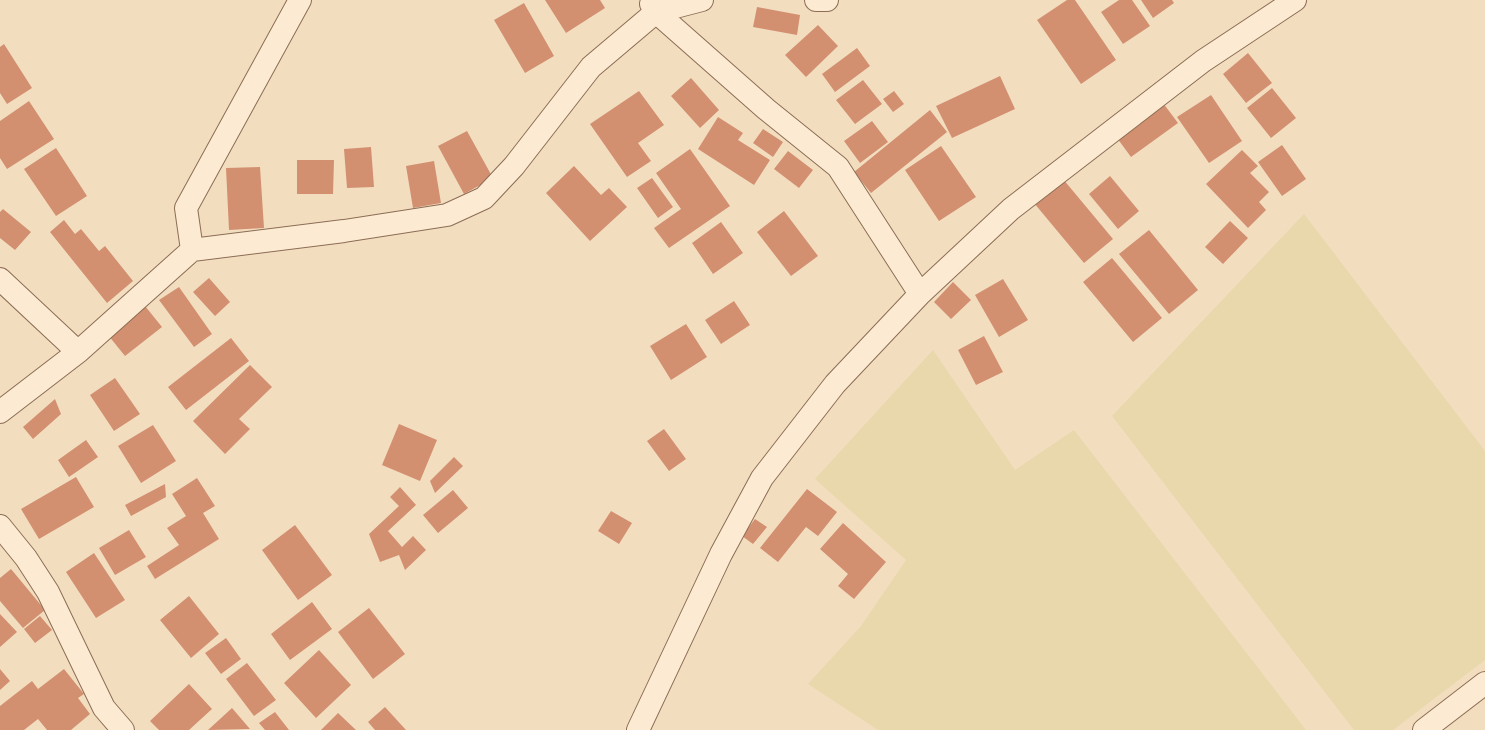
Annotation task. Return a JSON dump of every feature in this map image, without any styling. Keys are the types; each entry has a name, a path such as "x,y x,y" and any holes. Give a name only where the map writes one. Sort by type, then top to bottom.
{"street":[{"path":"192,250 186,208 300,0"},
{"path":"0,412 78,352 192,250 344,231 447,214 484,198 514,166 591,66 652,6 702,0"},
{"path":"816,0 827,0"},
{"path":"638,730 722,554 762,478 835,384 920,294 1020,202 1203,61 1295,0"},
{"path":"652,6 766,109 838,167 920,294"},
{"path":"0,279 78,352"},
{"path":"0,526 26,558 48,592 104,708 123,730"},
{"path":"1424,730 1485,683"}],"shaded area":[{"path":"1304,214 1485,451 1485,660 1393,730 1354,730 1112,416"},
{"path":"933,350 1015,470 1074,430 1306,730 878,730 808,684 861,626 906,560 815,479"}],"building":[{"path":"545,0 600,0 605,8 566,33"},
{"path":"1067,0 1075,0 1116,60 1081,84 1037,20"},
{"path":"1119,0 1132,0 1150,26 1123,44 1101,12"},
{"path":"1141,0 1172,0 1174,3 1153,18"},
{"path":"524,3 554,56 525,73 494,20"},
{"path":"757,7 800,15 797,35 753,27"},
{"path":"818,25 838,46 806,77 785,55"},
{"path":"4,44 32,88 7,104 0,93 0,47"},
{"path":"857,48 870,66 835,92 822,74"},
{"path":"1248,53 1272,83 1246,103 1223,74"},
{"path":"1000,76 1015,109 952,138 936,106"},
{"path":"691,78 719,110 700,128 671,96"},
{"path":"863,80 882,104 855,124 836,100"},
{"path":"1272,88 1296,118 1271,138 1247,108"},
{"path":"639,91 664,125 638,143 651,161 627,177 590,124"},
{"path":"894,91 904,104 893,112 883,99"},
{"path":"1211,95 1242,141 1209,163 1177,117"},
{"path":"29,101 54,139 7,169 0,158 0,121"},
{"path":"1163,103 1178,123 1131,157 1117,138"},
{"path":"930,110 947,132 871,193 854,172"},
{"path":"718,117 743,133 738,140 770,160 754,185 698,149"},
{"path":"872,121 888,142 860,163 844,141"},
{"path":"763,129 783,142 773,157 753,143"},
{"path":"467,131 493,178 464,194 438,146"},
{"path":"1282,145 1306,179 1282,196 1258,162"},
{"path":"941,146 976,197 939,221 905,170"},
{"path":"371,147 374,187 347,188 344,149"},
{"path":"56,148 87,196 56,216 24,169"},
{"path":"690,149 730,206 669,248 654,228 681,209 656,173"},
{"path":"1242,150 1258,166 1250,173 1269,192 1259,202 1266,210 1248,228 1206,184"},
{"path":"788,151 813,170 799,188 774,169"},
{"path":"297,160 334,160 333,194 297,194"},
{"path":"434,161 441,203 413,208 406,166"},
{"path":"574,166 601,195 609,188 627,207 590,241 546,193"},
{"path":"260,167 264,228 229,230 226,168"},
{"path":"1110,176 1139,211 1118,229 1089,194"},
{"path":"652,178 673,207 658,218 637,188"},
{"path":"1063,179 1113,239 1084,263 1034,203"},
{"path":"3,209 31,232 15,250 0,238 0,212"},
{"path":"784,211 818,256 791,276 757,232"},
{"path":"64,220 75,234 81,229 99,251 105,246 133,281 107,303 50,232"},
{"path":"1230,221 1248,238 1223,264 1205,247"},
{"path":"721,222 743,253 713,274 692,243"},
{"path":"1149,230 1198,290 1169,314 1119,254"},
{"path":"1112,258 1162,318 1133,342 1083,282"},
{"path":"209,278 230,302 215,316 193,292"},
{"path":"1003,279 1028,320 999,337 975,295"},
{"path":"953,282 971,300 951,319 934,302"},
{"path":"179,287 212,334 194,347 159,300"},
{"path":"734,301 750,325 721,344 705,320"},
{"path":"145,306 162,327 125,356 108,335"},
{"path":"686,324 707,357 671,380 650,346"},
{"path":"984,336 1003,372 976,385 958,350"},
{"path":"231,338 249,361 186,410 168,387"},
{"path":"250,365 272,387 239,419 250,429 225,454 193,421"},
{"path":"115,378 140,414 114,431 90,395"},
{"path":"55,399 61,414 33,439 23,427"},
{"path":"399,424 437,440 420,481 382,465"},
{"path":"153,425 176,461 141,483 118,446"},
{"path":"664,429 686,459 669,471 647,441"},
{"path":"86,440 98,457 69,477 58,460"},
{"path":"454,457 463,466 435,493 430,481"},
{"path":"76,477 94,507 39,539 21,509"},
{"path":"197,478 215,506 203,513 219,539 155,579 147,566 179,545 167,528 186,516 172,494"},
{"path":"165,484 166,497 131,516 125,505"},
{"path":"400,487 416,505 388,531 402,547 413,536 426,550 405,570 399,555 380,562 369,534 399,506 390,497"},
{"path":"807,489 837,512 818,536 806,527 778,562 760,548"},
{"path":"453,490 468,508 438,533 423,515"},
{"path":"611,511 632,523 619,544 598,531"},
{"path":"755,519 767,527 753,544 742,536"},
{"path":"843,523 886,562 854,599 838,586 848,574 820,549"},
{"path":"295,525 332,575 298,600 262,550"},
{"path":"129,530 146,557 115,575 99,548"},
{"path":"94,553 125,600 96,618 66,572"},
{"path":"11,569 45,610 23,628 0,601 0,578"},
{"path":"189,596 219,634 191,658 160,620"},
{"path":"312,602 332,629 290,660 271,634"},
{"path":"369,608 405,654 373,679 338,632"},
{"path":"0,614 17,632 0,647"},
{"path":"40,616 52,630 35,643 24,629"},
{"path":"226,638 241,659 221,674 205,653"},
{"path":"319,650 351,685 316,718 284,683"},
{"path":"247,663 276,700 254,716 226,679"},
{"path":"0,669 10,681 0,690"},
{"path":"64,669 84,694 78,698 90,714 71,730 47,730 38,719 24,730 0,730 0,706 32,681 38,689"},
{"path":"189,684 212,709 189,730 159,730 150,721"},
{"path":"385,707 406,730 375,730 368,722"},
{"path":"232,708 250,729 208,730"},
{"path":"275,712 289,730 265,730 259,723"},
{"path":"338,713 356,730 321,730"}]}
